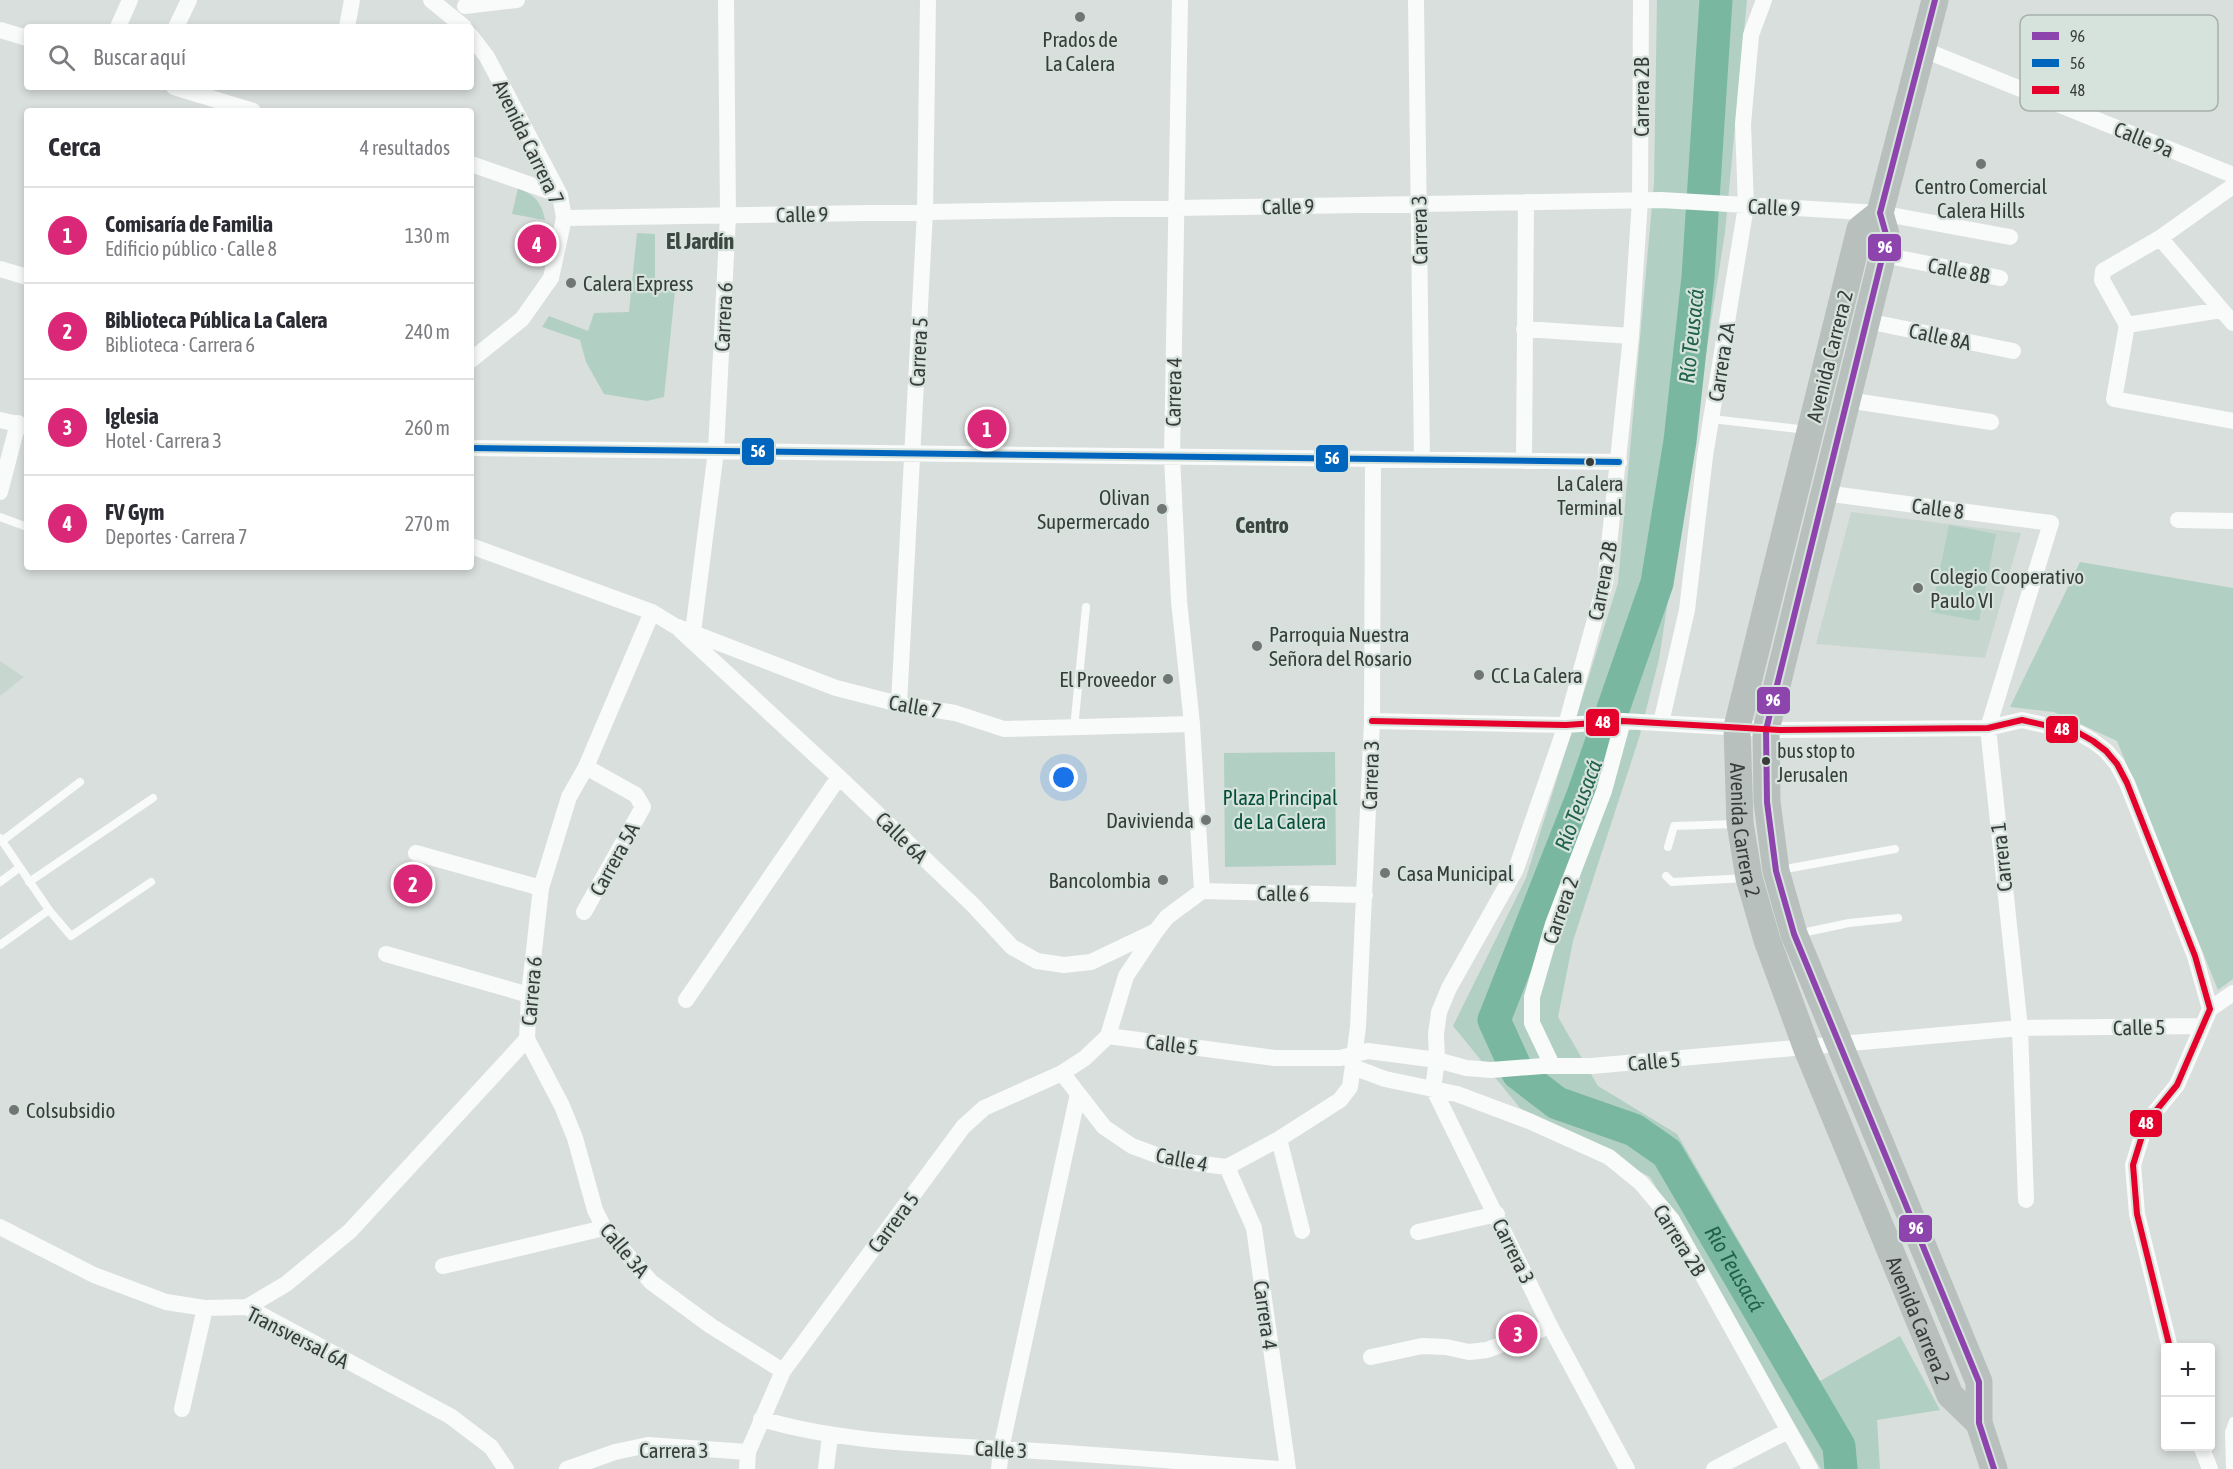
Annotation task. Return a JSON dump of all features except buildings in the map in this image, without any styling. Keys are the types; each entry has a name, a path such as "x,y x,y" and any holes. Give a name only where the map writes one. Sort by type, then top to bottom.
{"main road":[{"name":"Avenida Carrera 2","path":"1935,0 1880,213 1887,238 1766,730 1767,802 1776,871 1794,934 1979,1382 1979,1423 1994,1469"},
{"name":"Avenida Carrera 2","path":"1880,213 1860,229 1737,727 1740,824 1749,878 1767,940 1807,1049 1950,1395 1979,1423"},
{"path":"1819,395 1847,400"},
{"path":"1749,878 1776,871"}],"street":[{"path":"119,24 130,0"},
{"path":"177,24 189,0"},
{"path":"348,24 352,0"},
{"name":"Avenida Carrera 7","path":"431,0 460,24"},
{"path":"466,24 465,3 517,0"},
{"name":"Carrera 6","path":"693,632 716,451 728,216 726,0"},
{"name":"Carrera 5","path":"899,704 925,212 928,0"},
{"name":"Carrera 4","path":"1180,0 1173,457 1179,601 1192,724 1202,891"},
{"name":"Carrera 3","path":"1416,0 1422,459"},
{"name":"Carrera 2B","path":"1437,1060 1436,1034 1439,1012 1449,988 1516,870 1566,725 1605,583 1631,336 1640,200 1641,0"},
{"name":"Carrera 2A","path":"1660,723 1687,610 1705,456 1746,206 1743,123 1751,35 1764,0"},
{"path":"0,30 24,37"},
{"name":"Avenida Carrera 7","path":"474,40 487,57 560,195 564,218"},
{"name":"Calle 9a","path":"1922,49 2020,89"},
{"path":"179,90 200,104 230,108"},
{"name":"Calle 9a","path":"2075,111 2233,175"},
{"path":"474,165 560,195"},
{"path":"2233,186 2160,238 2103,271 2102,280 2127,325 2114,399 2233,421"},
{"name":"Calle 9","path":"564,218 1661,200 1880,213 2010,237"},
{"path":"1524,461 1526,202"},
{"path":"474,358 522,319 550,278 564,218"},
{"path":"2160,238 2233,323"},
{"name":"Calle 8B","path":"1883,255 2000,278"},
{"path":"0,270 24,276"},
{"path":"2127,325 2221,310"},
{"name":"Calle 8A","path":"1867,321 2013,351"},
{"path":"1524,329 1631,336"},
{"path":"1847,400 1991,422"},
{"path":"0,420 23,425 0,492"},
{"path":"474,448 1619,462"},
{"name":"Carrera 3","path":"1354,1061 1365,895 1372,721 1373,459"},
{"name":"Calle 8","path":"1824,493 2051,523"},
{"path":"2178,520 2233,521"},
{"name":"Carrera 1","path":"2026,1200 2020,1028 1988,728 2051,523"},
{"path":"474,547 652,612"},
{"name":"Carrera 6","path":"247,1307 286,1284 350,1231 527,1039 529,995 541,888 569,797 586,767 652,612"},
{"name":"Calle 7","path":"652,612 675,626 836,688 899,704 955,713 1004,729 1074,729 1192,724"},
{"name":"Calle 6A","path":"675,626 839,777 973,905 1012,947 1037,961 1064,965 1091,962 1156,931"},
{"path":"1372,721 1566,725 1623,721 1766,730 1988,728 2022,720 2079,733 2106,751 2117,764 2127,783 2194,956 2210,1009"},
{"name":"Carrera 2","path":"1547,1066 1532,1023 1532,997 1553,924 1604,791 1623,721"},
{"name":"Carrera 5A","path":"584,912 643,807 636,795 586,767"},
{"path":"686,1000 839,777"},
{"path":"416,853 541,888"},
{"path":"1108,1036 1126,976 1167,917 1202,891"},
{"name":"Calle 6","path":"1202,891 1365,895"},
{"path":"386,954 529,995"},
{"path":"2168,1343 2137,1214 2133,1165 2146,1123 2177,1085 2210,1009 2233,993"},
{"name":"Calle 5","path":"1108,1036 1275,1058 1340,1058 1354,1061 1368,1051 1437,1060 1466,1068 1491,1070 1592,1066 1807,1049 2020,1028 2203,1026"},
{"name":"Carrera 5","path":"747,1469 748,1452 783,1371 963,1127 984,1108 1062,1073 1085,1058 1108,1036"},
{"name":"Calle 3A","path":"527,1039 562,1106 575,1138 595,1210 604,1228 651,1282 711,1326 783,1371"},
{"path":"1433,1088 1437,1060"},
{"name":"Carrera 2B","path":"1354,1061 1385,1079 1433,1088 1528,1120 1609,1157 1641,1183 1672,1220 1810,1469"},
{"name":"Calle 4","path":"1062,1073 1104,1127 1132,1146 1170,1160 1227,1167 1279,1139 1340,1100 1350,1087 1354,1061"},
{"name":"Carrera 3","path":"1433,1088 1497,1214 1550,1326 1627,1469"},
{"path":"999,1469 1000,1449 1078,1094"},
{"path":"1279,1139 1302,1231"},
{"name":"Carrera 4","path":"1227,1167 1254,1228 1288,1469"},
{"path":"1418,1232 1497,1214"},
{"name":"Transversal 6A","path":"0,1227 94,1275 166,1302 205,1308 247,1307 450,1416 492,1447 506,1469"},
{"path":"443,1266 604,1228"},
{"path":"182,1409 205,1308"},
{"path":"1371,1357 1422,1346 1446,1347 1469,1353 1487,1350 1550,1326"},
{"name":"Calle 3","path":"761,1419 830,1436 1279,1469"},
{"path":"1714,1469 1788,1431"},
{"path":"826,1469 830,1436"},
{"name":"Carrera 3","path":"567,1469 615,1452 648,1445 748,1452"},
{"path":"2203,1451 2210,1469"}],"lane":[{"path":"1712,419 1810,430"},
{"path":"0,517 24,526"},
{"path":"1074,729 1086,607"},
{"path":"80,782 1,840 19,868 71,936 151,882"},
{"path":"29,882 153,798"},
{"path":"1668,847 1674,826 1740,824"},
{"path":"1776,871 1895,849"},
{"path":"0,882 19,868"},
{"path":"1666,876 1672,882 1749,878"},
{"path":"0,945 49,910"},
{"path":"1794,934 1849,923 1898,918"},
{"path":"2230,1469 2229,1432 2233,1421"}],"shaded area":[{"name":"Colegio Cooperativo Paulo VI","path":"1851,512 2021,533 1985,658 1816,644"},
{"path":"0,661 24,677 0,696"}],"green space":[{"path":"1657,0 1747,0 1725,232 1659,659 1639,738 1573,941 1558,1017 1598,1086 1677,1134 1820,1381 1900,1336 1940,1410 1877,1420 1880,1469 1821,1469 1650,1177 1520,1108 1453,1026 1526,878 1618,583 1654,183"},
{"path":"518,188 537,200 545,220 512,214"},
{"path":"637,233 655,234 655,283 676,282 664,397 647,401 604,394 586,362 580,340 542,327 549,316 588,331 594,313 629,312"},
{"path":"1949,525 1996,534 1979,621 1931,612"},
{"path":"2080,562 2233,588 2233,979 2218,990 2117,741 2054,712 2010,707"},
{"name":"Plaza Principal de La Calera","path":"1335,752 1336,865 1225,867 1224,753"}],"waterway":[{"name":"Río Teusacá","path":"1716,0 1698,277 1680,441 1657,583 1583,795 1494,1020 1518,1073 1557,1103 1634,1130 1667,1153 1839,1446 1841,1469"}],"transit line":[{"name":"96","path":"1935,0 1880,213 1887,238 1766,730 1767,802 1776,871 1794,934 1979,1382 1979,1423 1994,1469"},
{"name":"56","path":"474,448 1619,462"},
{"name":"48","path":"1372,721 1566,725 1623,721 1780,730 1988,728 2022,720 2079,733 2106,751 2117,764 2127,783 2195,956 2210,1009 2177,1085 2146,1123 2133,1165 2137,1214 2169,1343"}],"place":[{"name":"Prados de La Calera","path":"1080,17"},
{"name":"Centro Comercial Calera Hills","path":"1981,164"},
{"name":"FV Gym","path":"537,244"},
{"name":"Calera Express","path":"571,283"},
{"name":"Comisaría de Familia","path":"987,429"},
{"name":"La Calera Terminal","path":"1590,462"},
{"name":"Olivan Supermercado","path":"1162,509"},
{"name":"Colegio Cooperativo Paulo VI","path":"1918,588"},
{"name":"Parroquia Nuestra Señora del Rosario","path":"1257,646"},
{"name":"CC La Calera","path":"1479,675"},
{"name":"El Proveedor","path":"1168,679"},
{"name":"bus stop to Jerusalen","path":"1766,761"},
{"name":"Davivienda","path":"1206,820"},
{"name":"Casa Municipal","path":"1385,873"},
{"name":"Bancolombia","path":"1163,880"},
{"name":"Biblioteca Pública La Calera","path":"413,884"},
{"name":"Colsubsidio","path":"14,1110"},
{"name":"Iglesia","path":"1518,1334"}],"district":[{"name":"El Jardín","path":"700,241"},
{"name":"Centro","path":"1262,525"}]}
